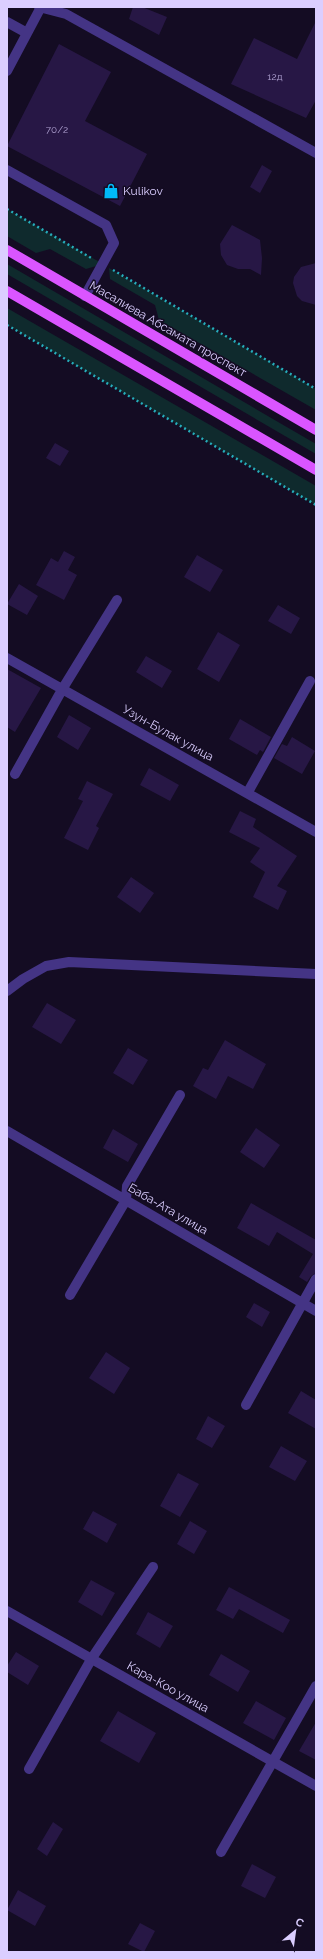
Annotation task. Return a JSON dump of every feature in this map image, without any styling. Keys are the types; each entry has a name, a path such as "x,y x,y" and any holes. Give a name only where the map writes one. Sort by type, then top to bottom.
{"main road":[{"name":"Масалиева Абсамата проспект","path":"7,250 316,430"},
{"path":"7,291 316,470"}],"street":[{"path":"7,71 40,7 66,14 316,153"},
{"path":"7,22 27,33"},
{"path":"7,170 106,225 114,243 85,296"},
{"path":"15,774 63,688 117,600"},
{"name":"Узун-Булак улица","path":"7,658 248,792 316,832"},
{"path":"248,792 310,681"},
{"path":"7,991 22,979 46,966 69,962 316,974"},
{"path":"70,1295 126,1200 127,1186 180,1095"},
{"name":"Баба-Ата улица","path":"7,1131 316,1311"},
{"path":"246,1405 316,1279"},
{"path":"29,1769 92,1658 153,1567"},
{"name":"Кара-Коо улица","path":"7,1611 316,1786"},
{"path":"221,1852 316,1686"}],"path":[{"path":"7,209 316,389"},
{"path":"7,325 316,505"}],"green space":[{"path":"7,209 103,264 86,269 50,249 36,253 7,236"},
{"path":"7,264 316,444 316,454 7,274"},
{"path":"109,268 316,389 316,410 159,320 155,305 110,279"},
{"path":"7,308 316,486 316,505 7,325"}],"building":[{"path":"133,7 142,7 167,17 159,35 129,19"},
{"path":"316,21 316,100 306,118 231,84 254,38 297,59"},
{"path":"59,44 111,72 85,121 147,154 120,206 7,146"},
{"path":"262,165 272,171 260,193 250,187"},
{"path":"232,225 260,240 262,258 261,275 250,269 238,269 227,265 221,255 220,244"},
{"path":"316,263 316,305 302,301 297,296 293,283 294,277 301,267"},
{"path":"55,443 69,451 60,466 46,458"},
{"path":"64,551 75,557 68,570 77,575 64,600 36,585 51,558 58,562"},
{"path":"197,555 223,570 210,592 184,577"},
{"path":"19,584 38,596 27,615 7,604"},
{"path":"278,605 300,618 291,634 268,621"},
{"path":"218,632 240,645 219,682 197,669"},
{"path":"146,656 172,671 162,688 136,672"},
{"path":"7,669 41,688 15,732 7,727"},
{"path":"69,715 91,728 78,750 57,737"},
{"path":"240,719 271,737 263,752 260,750 257,755 229,739"},
{"path":"292,737 315,751 302,774 274,758 282,744 287,746"},
{"path":"149,768 179,785 170,801 140,785"},
{"path":"87,781 113,794 96,826 99,828 88,850 64,838 83,801 78,799"},
{"path":"240,811 256,819 253,827 297,856 277,886 287,891 278,910 253,897 265,872 250,862 260,848 229,832"},
{"path":"131,877 154,893 140,913 117,897"},
{"path":"47,1003 76,1020 61,1044 32,1027"},
{"path":"225,1040 266,1064 253,1089 228,1076 216,1099 193,1086 203,1068 208,1070"},
{"path":"128,1048 148,1060 133,1085 113,1073"},
{"path":"256,1128 280,1145 264,1168 240,1152"},
{"path":"113,1129 138,1144 128,1162 103,1148"},
{"path":"251,1203 316,1240 316,1273 311,1276 307,1282 299,1277 313,1254 277,1232 269,1246 237,1228"},
{"path":"254,1303 270,1312 262,1327 246,1317"},
{"path":"106,1352 130,1368 114,1394 89,1378"},
{"path":"301,1391 316,1400 316,1429 288,1413"},
{"path":"208,1416 225,1426 212,1448 196,1439"},
{"path":"281,1446 307,1461 295,1481 269,1467"},
{"path":"178,1473 199,1484 180,1517 160,1506"},
{"path":"93,1511 117,1524 107,1543 83,1529"},
{"path":"190,1521 207,1531 194,1554 177,1544"},
{"path":"91,1580 115,1593 102,1616 78,1602"},
{"path":"229,1587 290,1620 283,1633 239,1609 233,1619 216,1610"},
{"path":"148,1612 173,1626 160,1648 136,1634"},
{"path":"16,1652 39,1666 28,1685 7,1672 7,1666"},
{"path":"221,1654 250,1671 238,1692 209,1675"},
{"path":"256,1701 286,1718 274,1740 243,1723"},
{"path":"118,1711 156,1733 139,1763 100,1741"},
{"path":"316,1722 316,1760 299,1751"},
{"path":"53,1822 63,1829 47,1856 37,1849"},
{"path":"252,1864 276,1877 265,1898 241,1886"},
{"path":"18,1890 46,1906 35,1926 7,1910"},
{"path":"140,1923 155,1931 144,1952 128,1944"}],"place":[{"name":"Kulikov","path":"111,191"}]}
